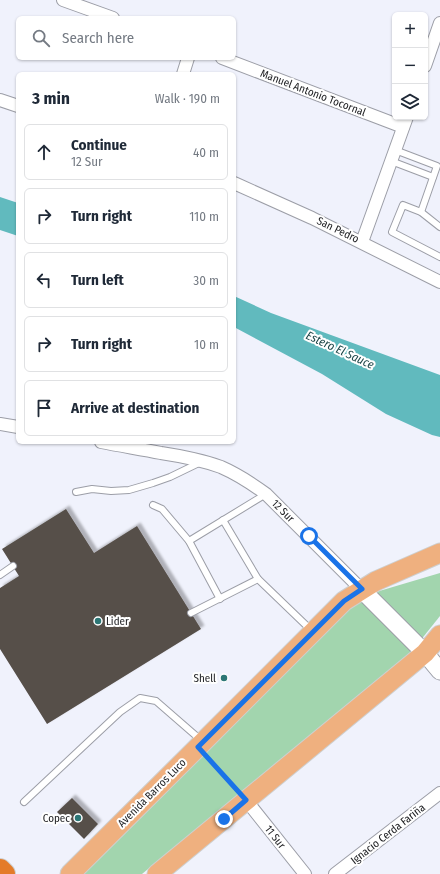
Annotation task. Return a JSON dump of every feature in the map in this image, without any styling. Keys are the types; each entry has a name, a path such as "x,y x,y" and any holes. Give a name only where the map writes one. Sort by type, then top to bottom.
{"highway":[{"path":"0,870 4,874"}],"main road":[{"name":"Avenida Barros Luco","path":"70,874 344,601 376,580 440,553"},
{"path":"157,874 425,653 440,635"}],"street":[{"path":"63,0 107,16"},
{"path":"428,58 440,26"},
{"path":"184,72 187,60"},
{"name":"Manuel Antonio Tocornal","path":"228,60 405,122"},
{"path":"0,100 16,105"},
{"path":"362,242 405,122"},
{"name":"San Pedro","path":"236,184 362,242 440,282"},
{"path":"0,424 16,427"},
{"name":"12 Sur","path":"112,444 202,461 236,474 251,483 266,494 362,589 425,653 440,671"},
{"name":"Ignacio Cerda Fariña","path":"335,874 440,793"},
{"name":"11 Sur","path":"246,800 305,874"}],"lane":[{"path":"393,156 433,177"},
{"path":"393,156 437,166 421,212"},
{"path":"440,227 421,212 403,204 392,232 440,257"},
{"path":"76,492 92,489 111,491 129,490 170,477 202,461"},
{"path":"189,541 266,494"},
{"path":"153,505 162,509 189,541 220,599"},
{"path":"223,520 258,579 313,632"},
{"path":"0,575 13,566"},
{"path":"191,613 258,579"},
{"path":"24,802 120,712 140,698 156,700 201,744"}],"path":[{"path":"201,744 246,800"}],"green space":[{"path":"440,573 440,616 412,651 142,874 84,874 344,613 376,592"}],"water":[{"path":"0,197 16,202 16,235 0,230"},
{"name":"Estero El Sauce","path":"236,297 271,313 440,375 440,437 432,435 386,414 322,374 236,328"}],"building":[{"name":"Lider","path":"66,509 94,553 137,526 201,629 47,724 0,649 0,588 19,576 2,549"},
{"name":"Copec","path":"72,798 98,824 84,839 57,812"}],"place":[{"name":"Lider","path":"98,621"},
{"name":"Shell","path":"224,678"},
{"name":"Copec","path":"78,818"}],"route":[{"path":"224,819 246,800 198,747 344,601 362,589 309,536"}]}
